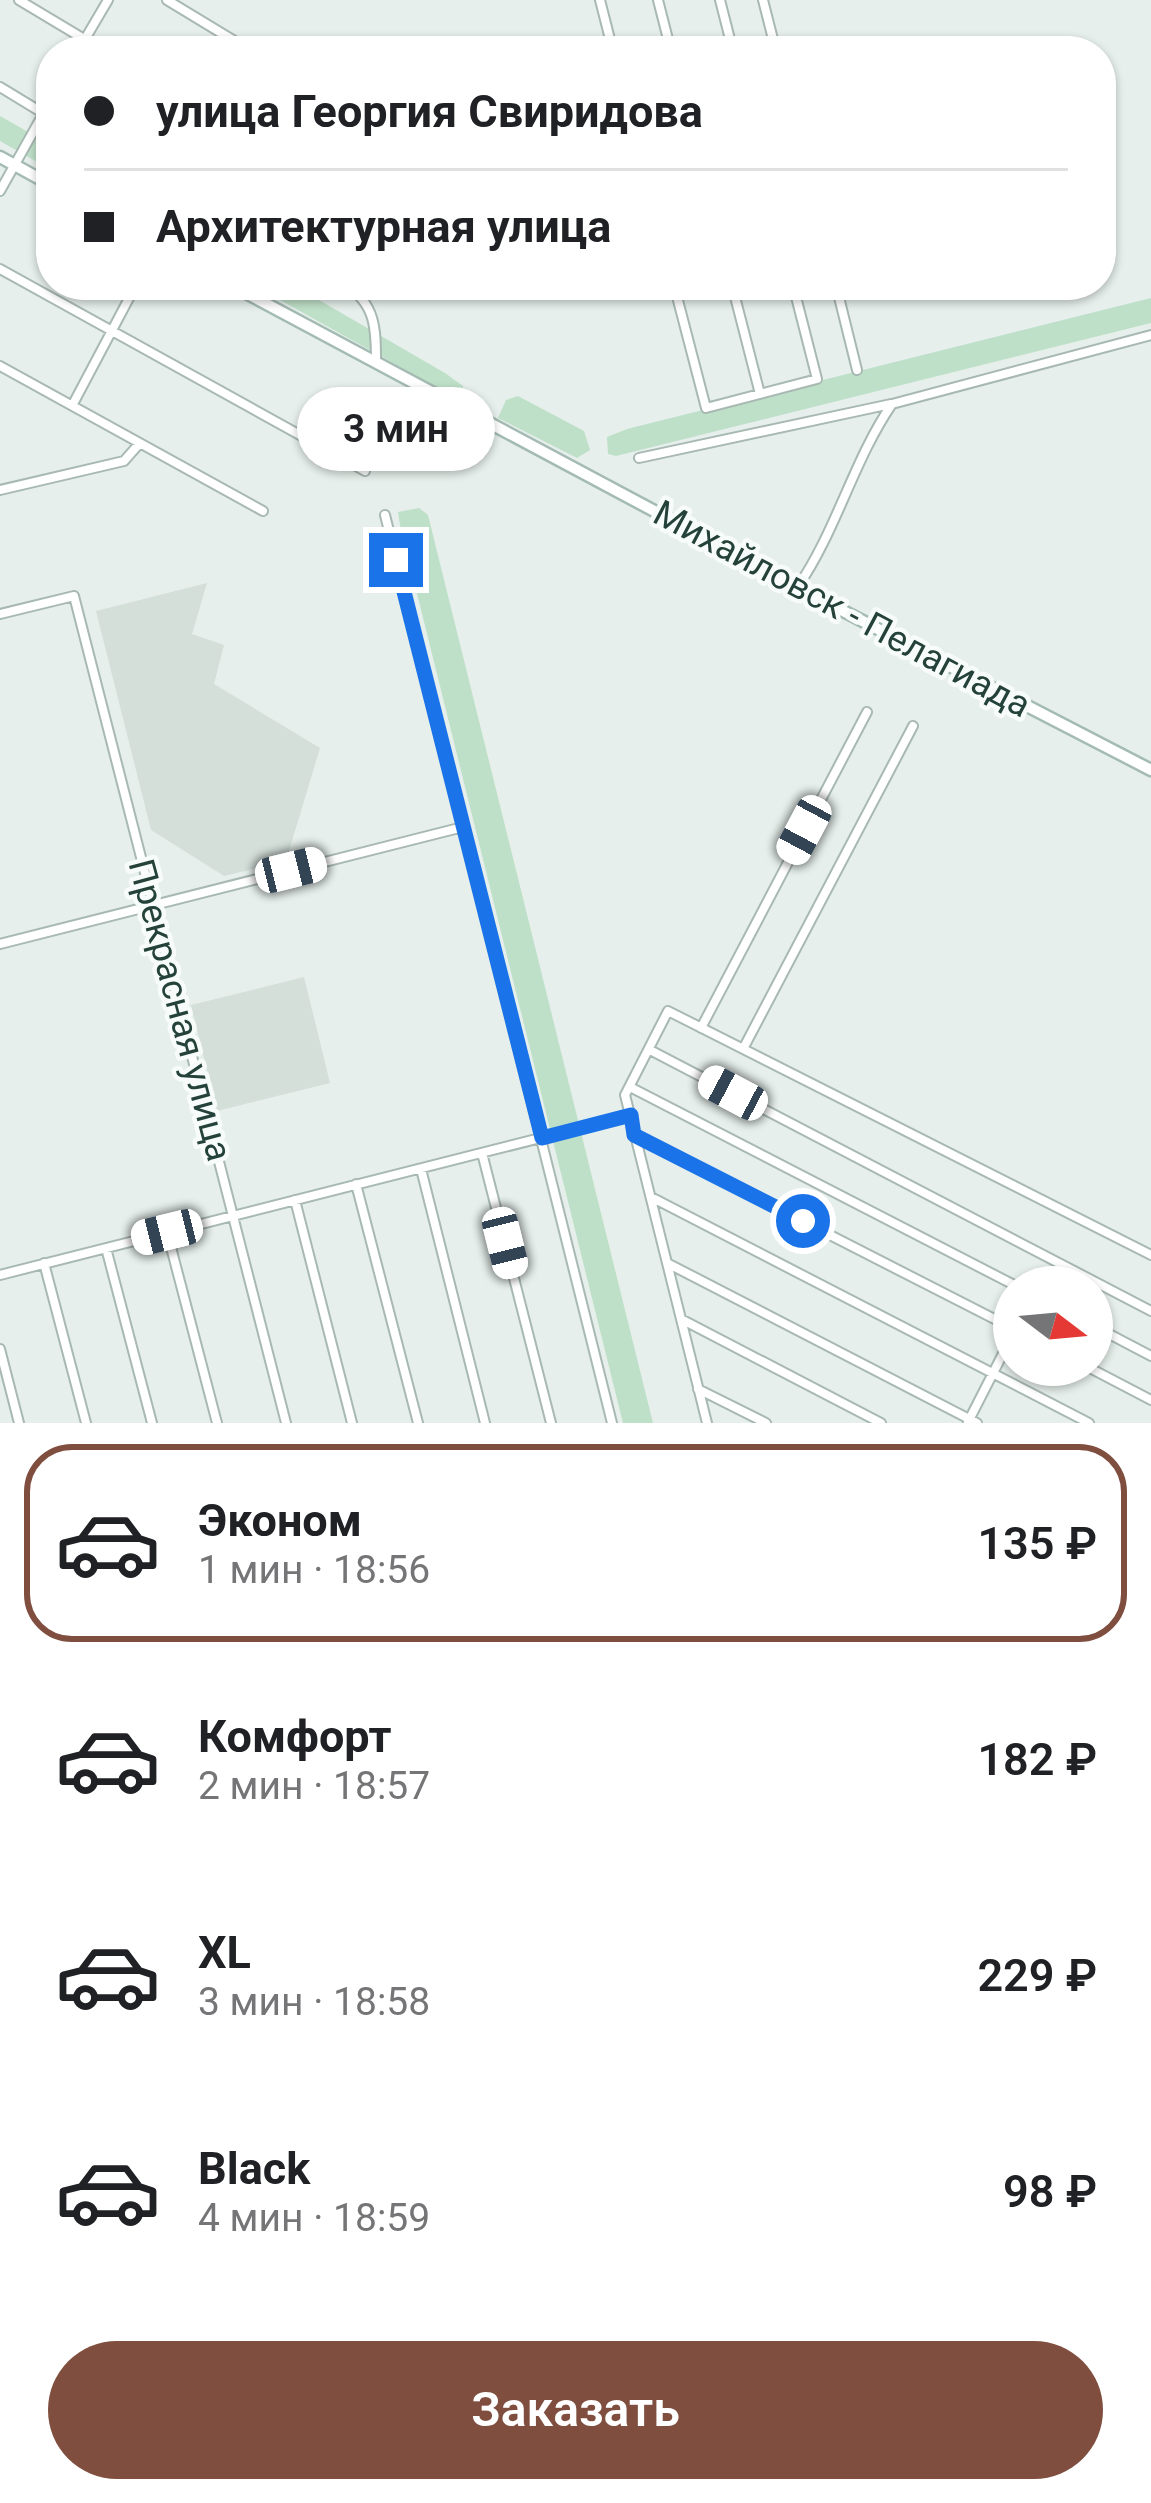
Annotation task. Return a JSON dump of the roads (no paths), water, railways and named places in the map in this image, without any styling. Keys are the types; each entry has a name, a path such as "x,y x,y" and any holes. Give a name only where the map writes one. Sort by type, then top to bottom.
{"street":[{"path":"19,0 82,36"},
{"path":"86,36 108,0"},
{"path":"167,0 226,36"},
{"path":"600,0 609,36"},
{"path":"658,0 667,36"},
{"path":"719,0 729,36"},
{"path":"763,0 772,36"},
{"path":"0,88 36,109"},
{"path":"0,191 36,133"},
{"path":"0,157 36,177"},
{"path":"0,269 36,289"},
{"path":"56,300 365,471"},
{"path":"73,404 128,300"},
{"name":"Михайловск - Пелагиада","path":"259,300 1151,770"},
{"path":"365,300 376,323 376,362"},
{"path":"678,300 706,408 817,379 797,300"},
{"path":"736,300 760,394"},
{"path":"840,300 857,370"},
{"path":"639,458 892,404 1151,335"},
{"path":"0,366 263,512"},
{"path":"797,587 843,506 874,430 892,404"},
{"path":"0,490 124,461 139,444"},
{"path":"385,515 612,1423"},
{"name":"Прекрасная улица","path":"0,614 74,596 286,1423"},
{"path":"700,1028 867,712"},
{"path":"743,1049 913,726"},
{"path":"0,944 463,827"},
{"path":"707,1423 625,1095 668,1011 1151,1256"},
{"path":"650,1050 1151,1311"},
{"path":"630,1087 993,1274"},
{"path":"0,1274 631,1115"},
{"path":"634,1135 993,1319"},
{"path":"482,1153 551,1423"},
{"path":"421,1168 485,1423"},
{"path":"356,1184 418,1423"},
{"path":"650,1196 993,1373 971,1422 668,1264"},
{"path":"295,1200 352,1423"},
{"path":"167,1232 217,1423"},
{"path":"106,1248 152,1423"},
{"path":"44,1263 86,1423"},
{"path":"681,1319 880,1423"},
{"path":"1113,1336 1151,1356"},
{"path":"0,1348 20,1423"},
{"path":"1113,1380 1151,1400"},
{"path":"1018,1386 1089,1423"},
{"path":"698,1389 766,1423"}]}
